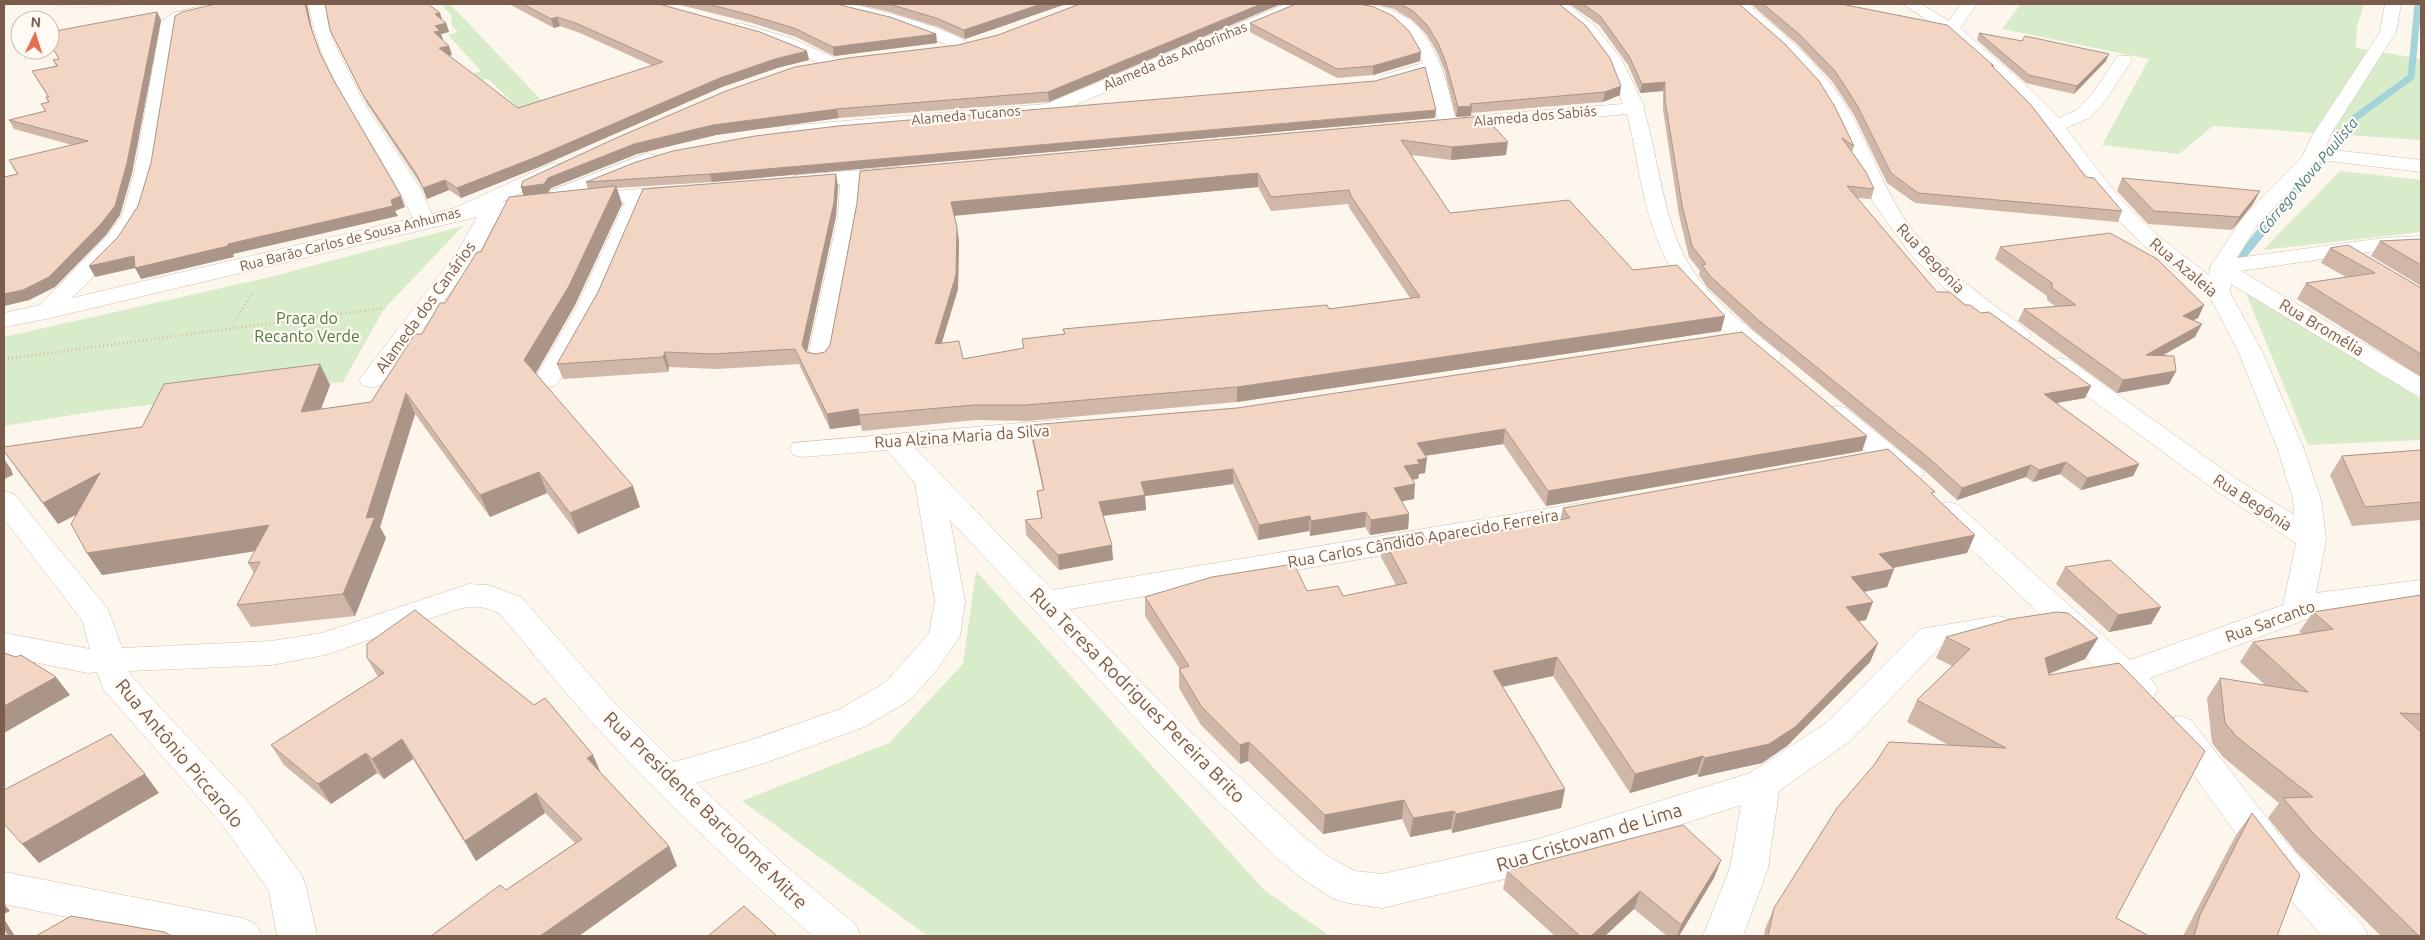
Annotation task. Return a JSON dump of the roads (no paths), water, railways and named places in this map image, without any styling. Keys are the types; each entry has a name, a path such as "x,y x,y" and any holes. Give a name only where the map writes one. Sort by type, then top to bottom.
{"street":[{"path":"46,312 115,241 132,216 144,173 169,22 179,16 227,4"},
{"path":"317,4 324,39 356,105 409,186 426,221"},
{"path":"829,4 893,20 964,46"},
{"name":"Alameda das Andorinhas","path":"1053,108 1298,4"},
{"path":"1353,4 1378,10 1401,19 1417,32 1433,65 1447,124"},
{"path":"1558,4 1576,16 1596,36 1618,66 1636,108 1662,228 1677,264 1698,293 1744,336 1787,372"},
{"name":"Rua Begônia","path":"1738,4 1798,56 1834,99 1848,126 1865,167 1892,217 1924,256 1957,288 2225,484 2311,539"},
{"name":"Rua Azaleia","path":"1911,4 1951,30 2022,91 2056,126 2104,192 2131,222 2160,248 2219,294 2250,351 2290,447 2307,499 2311,539 2297,611"},
{"path":"1951,30 1969,4"},
{"path":"2219,294 2221,268 2239,236 2251,220 2311,159 2322,134 2388,32 2393,4"},
{"path":"723,23 790,42 840,61 803,68"},
{"path":"936,50 982,41"},
{"path":"2056,126 2083,114 2099,97 2124,60"},
{"path":"1374,82 1433,65"},
{"name":"Alameda Tucanos","path":"775,134 839,126 1101,104"},
{"name":"Alameda dos Sabiás","path":"1427,125 1636,108"},
{"path":"2314,154 2421,166"},
{"path":"537,203 594,178 662,155"},
{"name":"Rua Barão Carlos de Sousa Anhumas","path":"4,320 46,312 462,212 574,160"},
{"path":"780,183 919,171"},
{"path":"819,360 848,216 851,176"},
{"path":"462,212 537,203 694,191"},
{"path":"547,380 589,306 638,196"},
{"name":"Alameda dos Canários","path":"372,380 468,253 493,208"},
{"path":"2221,268 2340,249 2421,242"},
{"path":"2340,249 2372,268"},
{"name":"Rua Bromélia","path":"2221,268 2296,310 2421,388"},
{"path":"1715,341 1744,336"},
{"path":"1815,396 1914,478 2061,618 2158,705 2194,746 2274,858 2316,906 2348,936"},
{"name":"Rua Alzina Maria da Silva","path":"803,449 1091,425"},
{"name":"Rua Teresa Rodrigues Pereira Brito","path":"894,441 929,481 1167,730 1290,847 1316,868 1348,887 1382,891 1414,884"},
{"path":"1850,463 1888,456"},
{"path":"667,778 753,753 852,718 898,692 923,664 944,636 950,602 929,481"},
{"name":"Rua Antônio Piccarolo","path":"4,500 97,617 116,681 235,814 287,886 297,936"},
{"name":"Rua Carlos Cândido Aparecido Ferreira","path":"1046,602 1622,504"},
{"name":"Rua Sarcanto","path":"2125,675 2322,602 2421,590"},
{"name":"Rua Presidente Bartolomé Mitre","path":"4,645 88,661 271,653 325,644 468,595 488,596 510,604 601,710 667,778 773,878 841,936"},
{"name":"Rua Cristovam de Lima","path":"1414,884 1538,855 1762,784 1838,732 1931,637 2061,618"},
{"path":"1723,936 1749,868 1762,784"},
{"path":"4,888 242,936"}],"waterway":[{"name":"Córrego Nova Paulista","path":"2321,159 2356,117 2411,77 2418,4"},
{"name":"Córrego Nova Paulista","path":"2231,269 2322,158"}],"park label":[{"name":"Praça do Recanto Verde","path":"307,327"}]}
